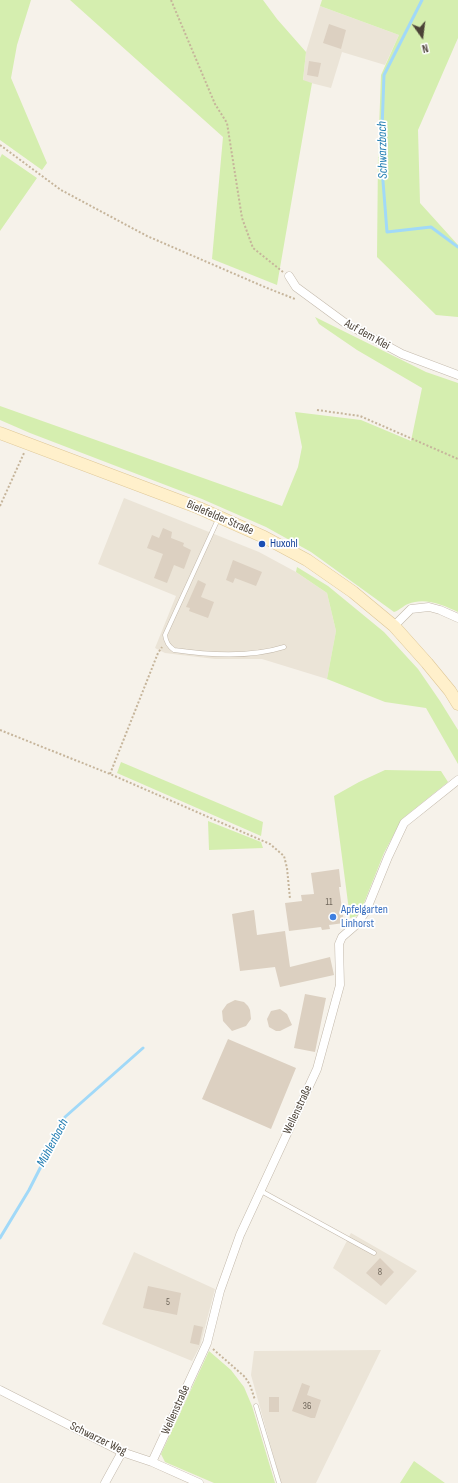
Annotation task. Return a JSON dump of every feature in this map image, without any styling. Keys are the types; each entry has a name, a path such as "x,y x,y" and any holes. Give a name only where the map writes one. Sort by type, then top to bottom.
{"main road":[{"name":"Bielefelder Straße","path":"0,433 219,517 264,537 307,560 353,592 394,626 450,691 458,704"}],"street":[{"name":"Auf dem Klei","path":"288,276 296,287 345,323 402,354 458,375"},
{"path":"394,626 411,609 428,608 440,610 458,618"},
{"name":"Wellenstraße","path":"152,1462 206,1343 223,1284 240,1235 317,1069 340,985 340,944 342,937 357,924 366,911 388,857 404,823 458,780"},
{"name":"Schwarzer Weg","path":"0,1390 122,1452 152,1462 199,1483"},
{"path":"106,1483 122,1452"}],"lane":[{"path":"219,517 165,635 165,641 174,650 217,654 264,653 284,647"},
{"path":"260,1191 374,1253"},
{"path":"256,1406 279,1483"}],"path":[{"path":"171,0 215,104 227,123 242,218 253,248 288,276"},
{"path":"0,145 61,190 147,236 295,299"},
{"path":"317,410 360,416 458,460"},
{"path":"0,506 27,444"},
{"path":"110,774 158,654 165,641"},
{"path":"0,730 110,774 270,844 284,856 287,868 290,899"},
{"path":"206,1343 245,1377 250,1385 256,1406"}],"shaded area":[{"path":"320,6 399,35 385,65 342,52 331,88 303,81 306,52"},
{"path":"124,498 259,552 296,572 327,593 336,631 327,679 262,659 215,659 165,653 155,648 176,596 98,564"},
{"path":"351,1233 417,1271 386,1305 333,1268"},
{"path":"134,1252 215,1289 200,1346 192,1361 102,1324"},
{"path":"381,1350 316,1483 281,1483 251,1375 254,1351"}],"green space":[{"path":"0,0 31,0 17,45 11,78 47,163 42,170 0,140"},
{"path":"70,0 263,0 277,19 306,52 303,80 312,83 277,285 212,259 223,137"},
{"path":"322,0 458,0 458,38 418,130 420,203 458,245 458,317 436,315 377,257 378,156 381,75 399,35 320,6"},
{"path":"2,154 37,178 0,231 0,158"},
{"path":"315,317 426,372 458,383 458,612 434,603 421,601 408,604 394,612 311,552 266,527 202,499 0,420 0,406 282,506 298,467 302,447 295,412 361,420 411,441 422,388 357,350 319,324"},
{"path":"297,567 328,586 384,632 418,669 458,730 458,764 426,708 385,702 327,679 336,631 327,593 296,572"},
{"path":"121,762 263,822 261,836 117,773"},
{"path":"385,770 441,771 448,782 402,819 384,853 362,908 357,916 350,918 334,796"},
{"path":"208,821 261,842 263,848 209,850"},
{"path":"209,1351 231,1370 244,1387 252,1406 275,1483 214,1483 165,1462 161,1454"},
{"path":"414,1461 445,1483 400,1483"}],"building":[{"path":"329,24 346,30 341,49 323,43"},
{"path":"309,61 321,63 318,77 307,75"},
{"path":"163,528 172,532 171,538 184,543 183,546 191,550 184,569 174,565 167,583 154,578 163,554 147,548 152,535 159,538"},
{"path":"233,560 262,572 256,586 235,578 233,583 226,580"},
{"path":"198,580 206,584 201,597 214,602 208,618 189,611 190,608 186,607"},
{"path":"339,869 341,887 339,887 344,923 329,925 330,929 322,930 321,927 289,931 285,903 302,901 301,895 314,894 311,873"},
{"path":"254,910 257,935 285,931 290,967 330,957 334,975 280,987 275,967 240,971 232,914"},
{"path":"305,994 326,998 315,1052 294,1048"},
{"path":"235,1000 244,1002 248,1006 251,1019 246,1026 232,1031 223,1021 222,1011 227,1004"},
{"path":"280,1009 287,1014 292,1025 280,1031 276,1031 269,1027 267,1019 271,1011"},
{"path":"228,1039 296,1068 271,1129 202,1099"},
{"path":"380,1258 394,1272 381,1286 366,1273"},
{"path":"148,1286 181,1293 177,1315 143,1308"},
{"path":"194,1325 203,1327 199,1345 190,1343"},
{"path":"302,1383 310,1386 307,1395 321,1400 315,1418 292,1411"},
{"path":"269,1397 279,1397 279,1412 269,1412"}],"waterway":[{"name":"Schwarzbach","path":"422,0 384,75 381,156 387,232 431,227 458,247"},
{"name":"Mühlenbach","path":"0,1238 29,1190 65,1117 143,1048"}],"place":[{"name":"Huxohl","path":"262,544"},
{"name":"Apfelgarten Linhorst","path":"333,917"}]}
